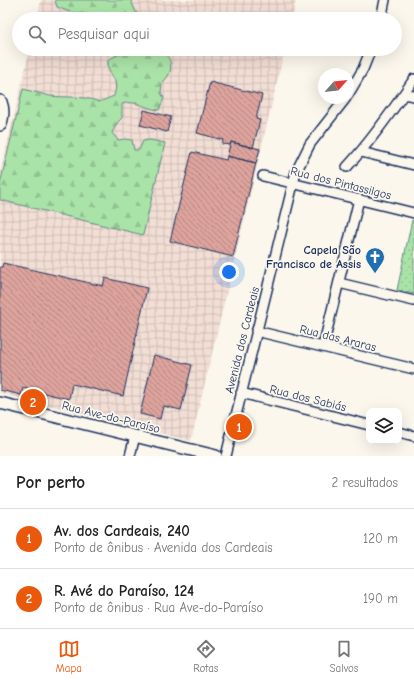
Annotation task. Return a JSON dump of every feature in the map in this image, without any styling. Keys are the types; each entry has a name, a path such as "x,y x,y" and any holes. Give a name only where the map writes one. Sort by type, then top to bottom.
{"main road":[{"path":"0,102 2,114 0,124"}],"street":[{"path":"382,12 385,0"},
{"path":"354,84 368,56"},
{"path":"347,167 361,152 414,79"},
{"path":"404,94 414,96"},
{"name":"Avenida dos Cardeais","path":"226,456 292,183 300,162 310,144 341,104"},
{"path":"361,152 414,166"},
{"name":"Rua dos Pintassilgos","path":"263,176 414,213"},
{"path":"323,347 359,199"},
{"path":"339,283 414,302"},
{"name":"Rua das Araras","path":"256,331 414,369"},
{"name":"Rua dos Sabiás","path":"241,394 366,424"},
{"name":"Rua Ave-do-Paraíso","path":"0,403 216,456"},
{"path":"402,433 414,436"},
{"path":"130,456 135,436"}],"shaded area":[{"path":"41,0 296,0 293,12 38,12"},
{"path":"28,56 283,56 191,441 0,393 0,174"}],"green space":[{"path":"55,0 133,0 132,3 136,12 72,12 57,7"},
{"path":"115,56 168,56 171,67 169,75 162,83 161,93 164,98 159,110 136,103 122,104 122,118 117,123 112,133 118,140 132,140 134,150 139,150 143,141 150,140 165,143 143,235 0,200 0,184 23,89 50,96 81,98 99,102 114,96 115,84 109,70 108,60"},
{"path":"412,220 414,221 414,294 397,290"}],"building":[{"path":"210,82 262,95 256,119 260,120 253,148 231,142 230,145 222,144 223,140 197,133"},
{"path":"144,110 171,117 167,132 140,125"},
{"path":"231,142 260,149 256,163 227,156"},
{"path":"192,152 226,160 227,156 256,163 233,257 170,241"},
{"path":"3,263 103,286 105,278 147,288 123,396 72,384 69,399 23,388 21,395 0,390 0,267 2,267"},
{"path":"154,355 192,365 181,410 163,406 160,419 140,414"}],"place":[{"name":"Capela São Francisco de Assis","path":"375,274"},
{"name":"R. Avé do Paraíso, 124","path":"33,402"},
{"name":"Av. dos Cardeais, 240","path":"239,427"}]}
